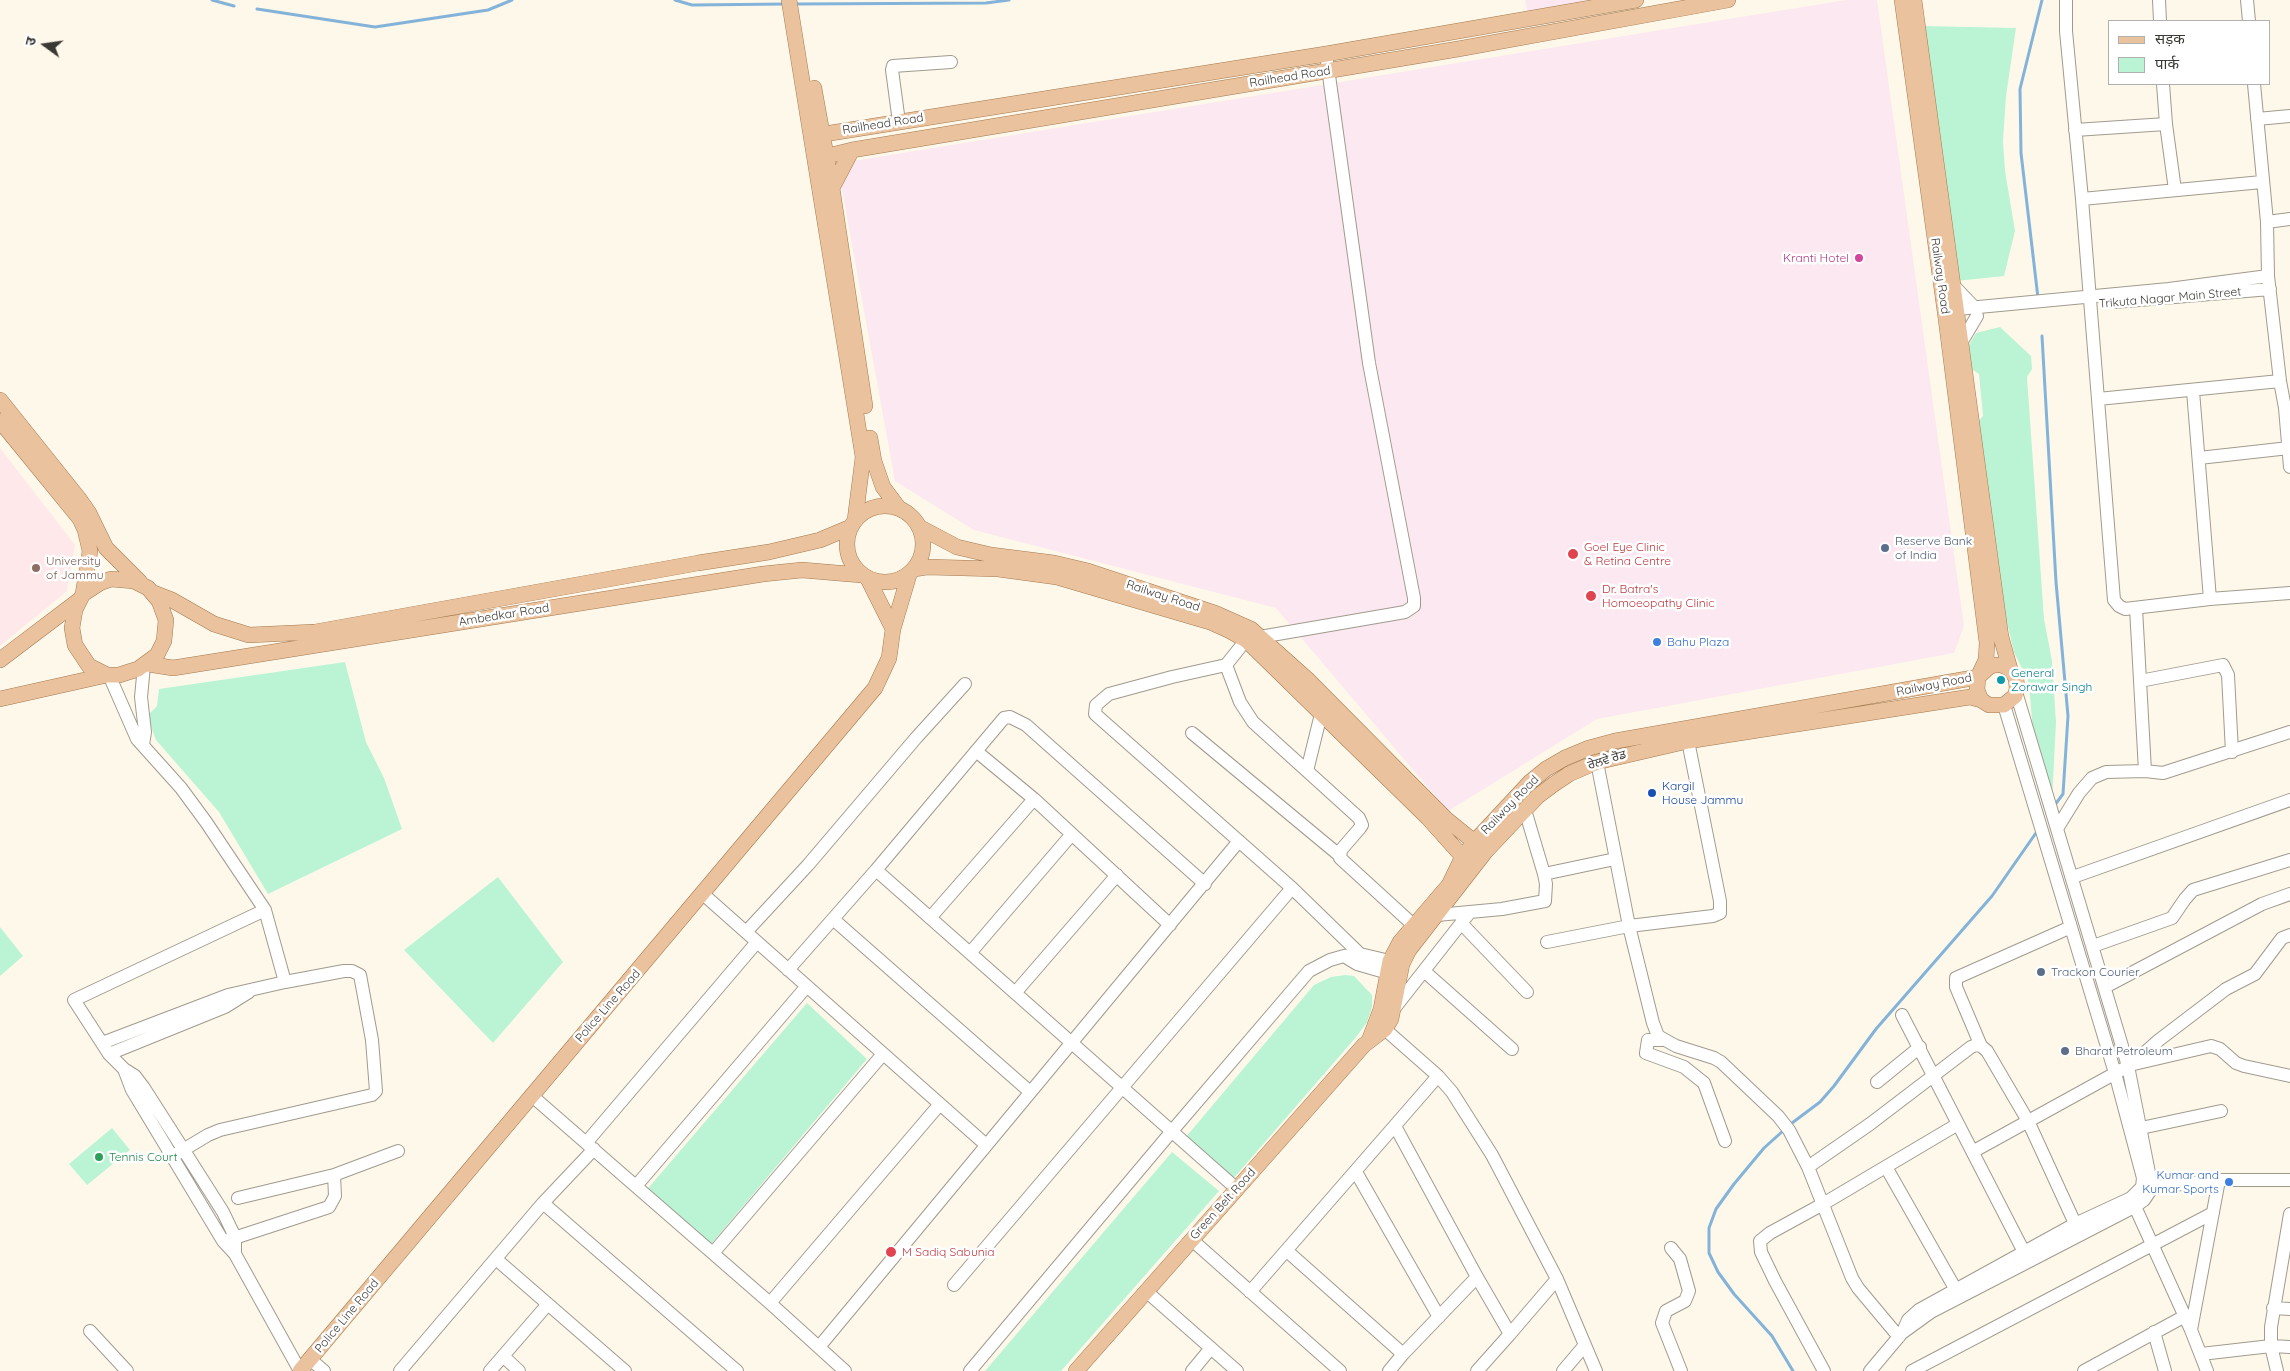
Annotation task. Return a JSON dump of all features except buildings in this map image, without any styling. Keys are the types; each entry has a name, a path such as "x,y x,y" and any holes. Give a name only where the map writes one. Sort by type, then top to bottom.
{"main road":[{"path":"789,0 798,17 819,114 817,135"},
{"path":"799,0 798,17 821,158 863,458 853,524 847,542 850,559 865,577 893,630"},
{"name":"Railhead Road","path":"817,135 1326,54 1471,27 1636,0"},
{"name":"Railhead Road","path":"821,158 852,150 1473,46 1728,0"},
{"name":"Railway Road","path":"1370,1038 1381,1026 1400,942 1418,930 1449,885 1530,782 1546,769 1565,758 1589,748 1615,741 1978,677 1986,660 1987,643 1951,314 1917,65 1902,0"},
{"path":"1914,0 1917,65 1953,285 1951,314 1961,343 2001,637 2010,669 2016,678 2016,692 2009,702 2004,705 1989,705 1982,700 1977,690 1978,677 1989,666 2002,665 2010,669"},
{"path":"1471,27 1473,46"},
{"path":"819,114 846,130"},
{"path":"832,188 852,150"},
{"path":"821,158 832,188 874,461 882,487 898,507"},
{"path":"0,400 80,500 89,513 106,548 148,589 165,615 166,633 161,649 146,665 125,673 108,675 0,699"},
{"path":"0,421 80,519 86,530 90,551 81,597 72,619 75,645 89,666 108,675"},
{"path":"0,660 100,583 111,579 126,579 172,600 214,624 249,635 315,632 769,552 820,540 853,524 872,507 886,505 898,507 910,514 921,528 924,543 921,560 911,572"},
{"name":"Railway Road","path":"921,528 957,548 991,555 1054,563 1088,571 1215,613 1246,626 1253,638 1307,680 1446,819 1480,846"},
{"path":"865,577 876,582 892,582 927,566 998,569 1057,577 1210,622 1253,638 1321,714 1432,822 1468,863 1437,915 1418,930"},
{"name":"Ambedkar Road","path":"146,665 174,668 763,574 802,570 865,577"},
{"name":"Police Line Road","path":"300,1371 876,688 889,658 893,630 911,572"},
{"name":"ਰੇਲਵੇ ਰੋਡ","path":"1480,846 1525,810 1538,796 1569,774 1597,762 1688,741 1772,726 1970,697 1982,700"},
{"path":"1381,1026 1394,1010 1395,969"},
{"name":"Green Belt Road","path":"1076,1371 1370,1038"}],"street":[{"path":"2066,0 2066,31 2082,199 2114,600 2119,606 2136,608 2210,599 2290,593"},
{"path":"2159,0 2160,20"},
{"path":"2248,0 2249,20"},
{"path":"1326,54 1369,363 1414,606 1405,612 1253,638 1226,665 1109,694 1100,700 1094,711 1097,718 1240,841 1360,954 1395,969"},
{"path":"899,122 892,68 897,65 951,62"},
{"path":"2163,85 2175,190"},
{"path":"2254,85 2267,222 2268,276 2280,382 2288,408 2290,467"},
{"path":"2257,119 2290,116"},
{"path":"2076,130 2166,124"},
{"path":"2082,199 2262,182"},
{"path":"2267,222 2290,219"},
{"path":"2089,301 2268,276"},
{"path":"1953,285 1976,312 1961,343"},
{"name":"Trikuta Nagar Main Street","path":"1951,314 2089,301 2270,289"},
{"path":"2098,399 2280,382"},
{"path":"2192,391 2210,599"},
{"path":"2199,458 2289,448"},
{"path":"2136,608 2145,771"},
{"path":"143,745 145,732 141,697 146,665"},
{"path":"1226,665 1240,702 1253,722 1361,822 1360,828 1341,850 1339,856"},
{"path":"2140,681 2223,665 2228,675 2232,752"},
{"path":"108,675 122,700 131,729 181,788 206,822 264,910 285,982"},
{"path":"746,932 808,865 965,684"},
{"path":"2016,692 2130,1065 2141,1128 2147,1188"},
{"path":"2004,705 2115,1073 2147,1188"},
{"path":"1307,771 1321,714"},
{"path":"788,970 876,870 1004,718 1019,720 1205,884"},
{"path":"2057,824 2092,778 2106,772 2145,771 2163,773 2290,732"},
{"path":"1192,733 1339,856 1418,930"},
{"path":"1547,942 1629,926 1720,913 1721,908 1714,867 1688,741"},
{"path":"976,751 1034,799 1170,925"},
{"path":"1597,762 1629,926 1653,1023 1658,1036 1662,1040"},
{"path":"930,918 1034,799"},
{"path":"2072,877 2290,800"},
{"path":"1437,915 1543,903 1546,896 1544,874 1525,810"},
{"path":"970,953 1072,834"},
{"path":"818,1347 1029,1091 1240,841"},
{"path":"1544,874 1615,859"},
{"path":"2093,946 2172,918 2187,895 2193,890 2290,860"},
{"path":"876,870 1237,1188"},
{"path":"1015,993 1117,875"},
{"path":"954,1285 1292,888"},
{"path":"703,894 985,1144"},
{"path":"2105,987 2262,904 2290,894"},
{"path":"264,910 74,1000 106,1048 124,1069 127,1080 178,1152 229,1239 235,1254 300,1371"},
{"path":"1394,1010 1470,912"},
{"path":"832,919 1029,1091"},
{"path":"1461,923 1527,992"},
{"path":"2071,927 1956,978 1956,987 1981,1046 1987,1051 2028,1122 2078,1230"},
{"path":"1974,1151 2130,1065 2226,989 2255,974 2282,938 2290,935"},
{"path":"400,1371 543,1203 758,942"},
{"path":"970,1371 1309,972 1330,960 1360,954"},
{"path":"1344,956 1357,964 1395,969"},
{"path":"106,1048 228,995 344,970 360,975 372,1040 376,1091 372,1095 220,1130 178,1152"},
{"path":"1424,971 1512,1048"},
{"path":"636,1186 807,986"},
{"path":"1902,1015 1958,1124 1974,1151 2024,1252"},
{"path":"1381,1026 1414,1052 1452,1092 1492,1155 1557,1279 1596,1371"},
{"path":"1725,1141 1704,1083 1684,1067 1648,1055 1646,1046 1650,1038 1662,1040 1721,1062 1778,1116 1787,1128 1808,1167 1852,1278 1858,1288 1901,1335"},
{"path":"1808,1167 1870,1124 1971,1047 1981,1046"},
{"path":"2130,1065 2211,1046 2220,1049 2236,1063 2290,1076"},
{"path":"1877,1082 1920,1047"},
{"path":"713,1253 883,1054"},
{"path":"1250,1292 1438,1076"},
{"path":"531,1095 770,1303 845,1371"},
{"path":"770,1303 940,1104"},
{"path":"2141,1128 2221,1110"},
{"path":"1824,1371 1775,1281 1759,1246 1764,1237 1824,1204 1958,1124"},
{"path":"1395,1126 1510,1334"},
{"path":"238,1198 334,1175 398,1151"},
{"path":"1886,1167 1956,1290"},
{"path":"1356,1172 1439,1316"},
{"path":"229,1239 329,1206 335,1196 334,1175"},
{"path":"2192,1330 2220,1180"},
{"path":"1901,1335 1931,1312 2078,1230 2133,1203 2147,1188 2220,1180 2290,1180"},
{"path":"543,1203 737,1371"},
{"path":"2133,1203 2192,1330 2207,1371"},
{"path":"1912,1371 2213,1213"},
{"path":"2277,1371 2271,1346 2273,1308 2286,1261 2290,1214"},
{"path":"1870,1371 1901,1335 1913,1314 2024,1252 2078,1230"},
{"path":"1192,1240 1340,1371"},
{"path":"1670,1248 1680,1259 1689,1291 1684,1301 1666,1311 1663,1315 1662,1323 1681,1371"},
{"path":"1287,1251 1403,1354"},
{"path":"496,1259 625,1371"},
{"path":"1389,1371 1477,1277"},
{"path":"1477,1371 1557,1279"},
{"path":"1146,1291 1237,1371"},
{"path":"490,1371 548,1304"},
{"path":"2273,1308 2290,1309"},
{"path":"2084,1371 2185,1316"},
{"path":"90,1331 127,1371"},
{"path":"2154,1332 2165,1371"},
{"path":"1563,1371 1585,1345"},
{"path":"2201,1354 2271,1346 2290,1347"},
{"path":"1192,1371 1211,1348"},
{"path":"502,1356 520,1371"},
{"path":"310,1360 324,1371"}],"shaded area":[{"path":"1525,0 1635,0 1528,17"},
{"path":"1846,0 1877,0 1964,626 1954,653 1597,719 1448,811 1276,608 974,530 895,481 841,184 853,161"},
{"name":"University of Jammu","path":"0,448 75,545 67,591 0,646"}],"green space":[{"path":"1921,26 2016,28 2006,96 2003,141 2005,171 2015,231 2004,276 1956,281"},
{"path":"2000,327 2031,356 2032,369 2027,377 2044,619 2052,661 2056,722 2052,801 2033,733 2029,683 2014,652 2001,597 1975,425 1983,416 1979,374 1967,366 1968,347 1976,333"},
{"path":"345,662 366,742 384,778 402,829 268,894 219,812 156,740 147,716 157,706 159,689"},
{"path":"498,877 563,962 493,1043 404,950"},
{"path":"0,927 23,956 0,976"},
{"path":"1354,976 1372,995 1372,1007 1367,1022 1232,1180 1185,1138 1314,985 1331,977"},
{"path":"807,1003 867,1059 706,1250 644,1193"},
{"name":"Tennis Court","path":"112,1128 130,1150 87,1185 69,1164"},
{"path":"1172,1152 1219,1191 1061,1371 985,1371"}],"waterway":[{"path":"212,0 234,6"},
{"path":"257,9 375,27 488,10 512,0"},
{"path":"675,0 692,5 786,4"},
{"path":"795,4 986,3 1009,0"},
{"path":"2038,298 2021,153 2020,89 2042,0"},
{"path":"2042,336 2056,582 2068,716 2063,794 2054,806"},
{"path":"1788,1126 1820,1102 1834,1086 1876,1029 1992,896 2038,830"},
{"path":"1784,1130 1764,1148 1716,1209 1709,1228 1709,1253 1718,1272 1734,1294 1772,1336 1793,1371"}],"place":[{"name":"Kranti Hotel","path":"1859,258"},
{"name":"Reserve Bank of India","path":"1885,548"},
{"name":"Goel Eye Clinic & Retina Centre","path":"1573,554"},
{"name":"University of Jammu","path":"36,568"},
{"name":"Dr. Batra's Homoeopathy Clinic","path":"1591,596"},
{"name":"Bahu Plaza","path":"1657,642"},
{"name":"General Zorawar Singh","path":"2001,680"},
{"name":"Kargil House Jammu","path":"1652,793"},
{"name":"Trackon Courier","path":"2041,972"},
{"name":"Bharat Petroleum","path":"2065,1051"},
{"name":"Tennis Court","path":"99,1157"},
{"name":"Kumar and Kumar Sports","path":"2229,1182"},
{"name":"M Sadiq Sabunia","path":"891,1252"}]}
